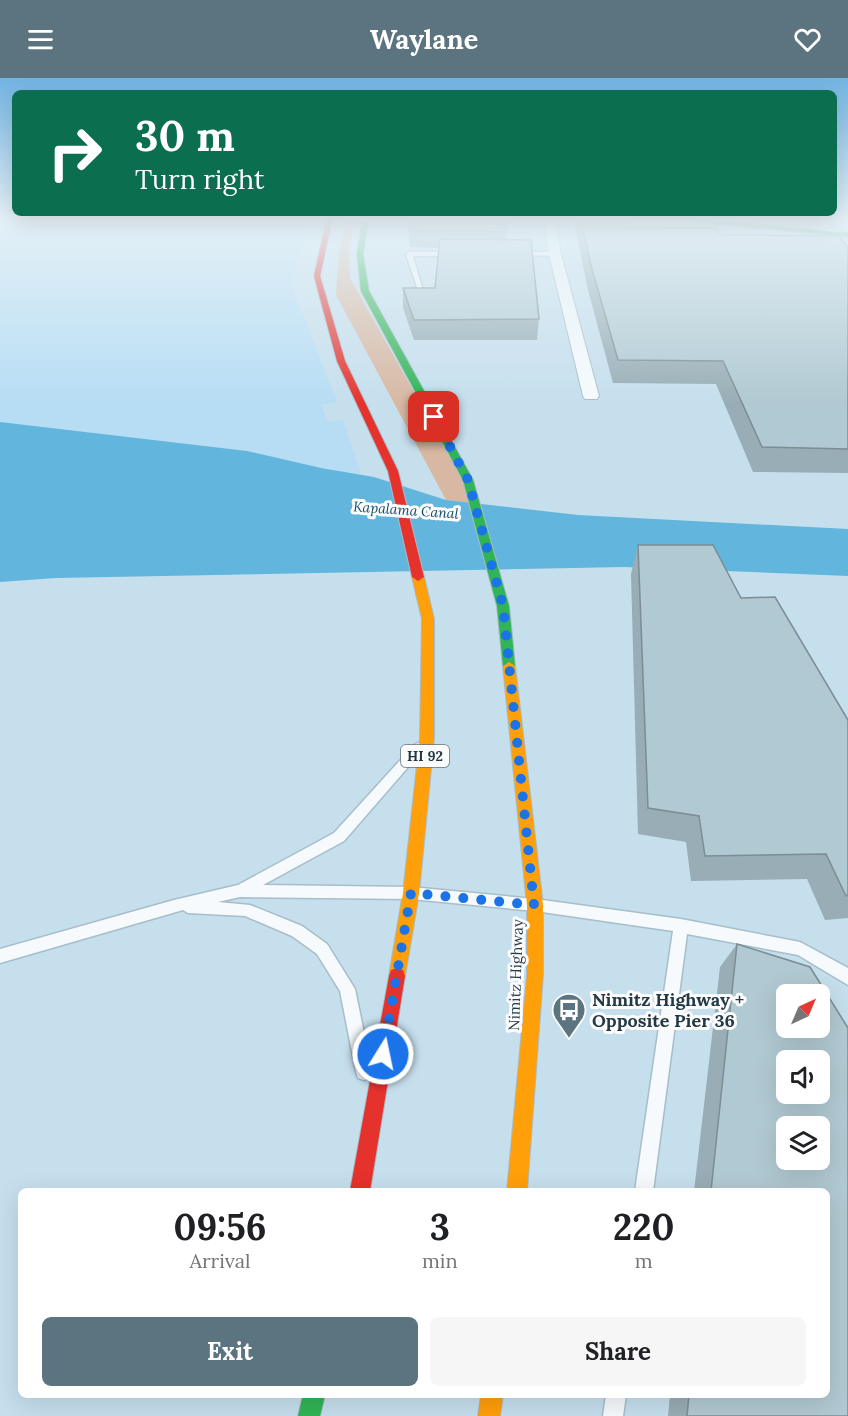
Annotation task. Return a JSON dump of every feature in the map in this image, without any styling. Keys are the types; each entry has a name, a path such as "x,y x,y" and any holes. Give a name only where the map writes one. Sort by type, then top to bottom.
{"main road":[{"name":"HI 92","path":"317,279 341,361 393,471 428,619 427,738 411,893 359,1188"},
{"name":"Nimitz Highway","path":"362,279 365,291 468,480 503,606 534,905 535,975 517,1188"},
{"path":"309,1416 313,1398"},
{"path":"489,1416 492,1398"}],"street":[{"path":"561,279 591,396"}],"lane":[{"path":"417,279 424,300"},
{"path":"240,891 339,837 427,738"},
{"path":"0,956 174,906 240,891 411,893 534,905 681,926 800,949 839,970 848,978"},
{"path":"174,906 244,910 297,931 322,950 347,989 365,1076 358,1188"},
{"path":"644,1188 681,926"},
{"path":"613,1416 616,1398"}],"shaded area":[{"path":"0,279 292,279 291,284 337,402 322,405 327,422 343,420 361,474 321,468 247,451 0,422"},
{"path":"337,279 351,279 477,504 446,500 336,295"}],"water":[{"name":"Kapalama Canal","path":"0,422 247,451 321,468 374,477 446,500 578,515 848,529 848,576 625,567 56,578 0,582"}],"building":[{"path":"436,279 535,279 539,319 414,320 403,288 435,288"},
{"path":"595,279 848,279 848,449 762,447 723,361 618,360"},
{"path":"638,545 713,545 741,598 775,597 848,720 848,895 846,896 826,854 705,856 699,816 648,808"},
{"path":"737,944 810,967 821,984 776,984 776,1038 830,1038 830,999 848,1028 848,1416 687,1416 689,1398 830,1398 830,1188 711,1188"}],"traffic: fast":[{"path":"363,279 365,291 468,480 503,606 509,666"},
{"path":"309,1416 313,1398"}],"traffic: slow":[{"path":"397,976 411,893 427,738 428,619 418,577"},
{"path":"509,666 535,905 535,975 517,1188"},
{"path":"489,1416 492,1398"}],"traffic: jam":[{"path":"318,279 341,361 393,471 418,577"},
{"path":"361,1188 397,976"}],"place":[{"name":"Nimitz Highway + Opposite Pier 36","path":"569,1039"}],"route":[{"path":"383,1054 411,893 534,905 503,606 468,480 434,417"}]}
